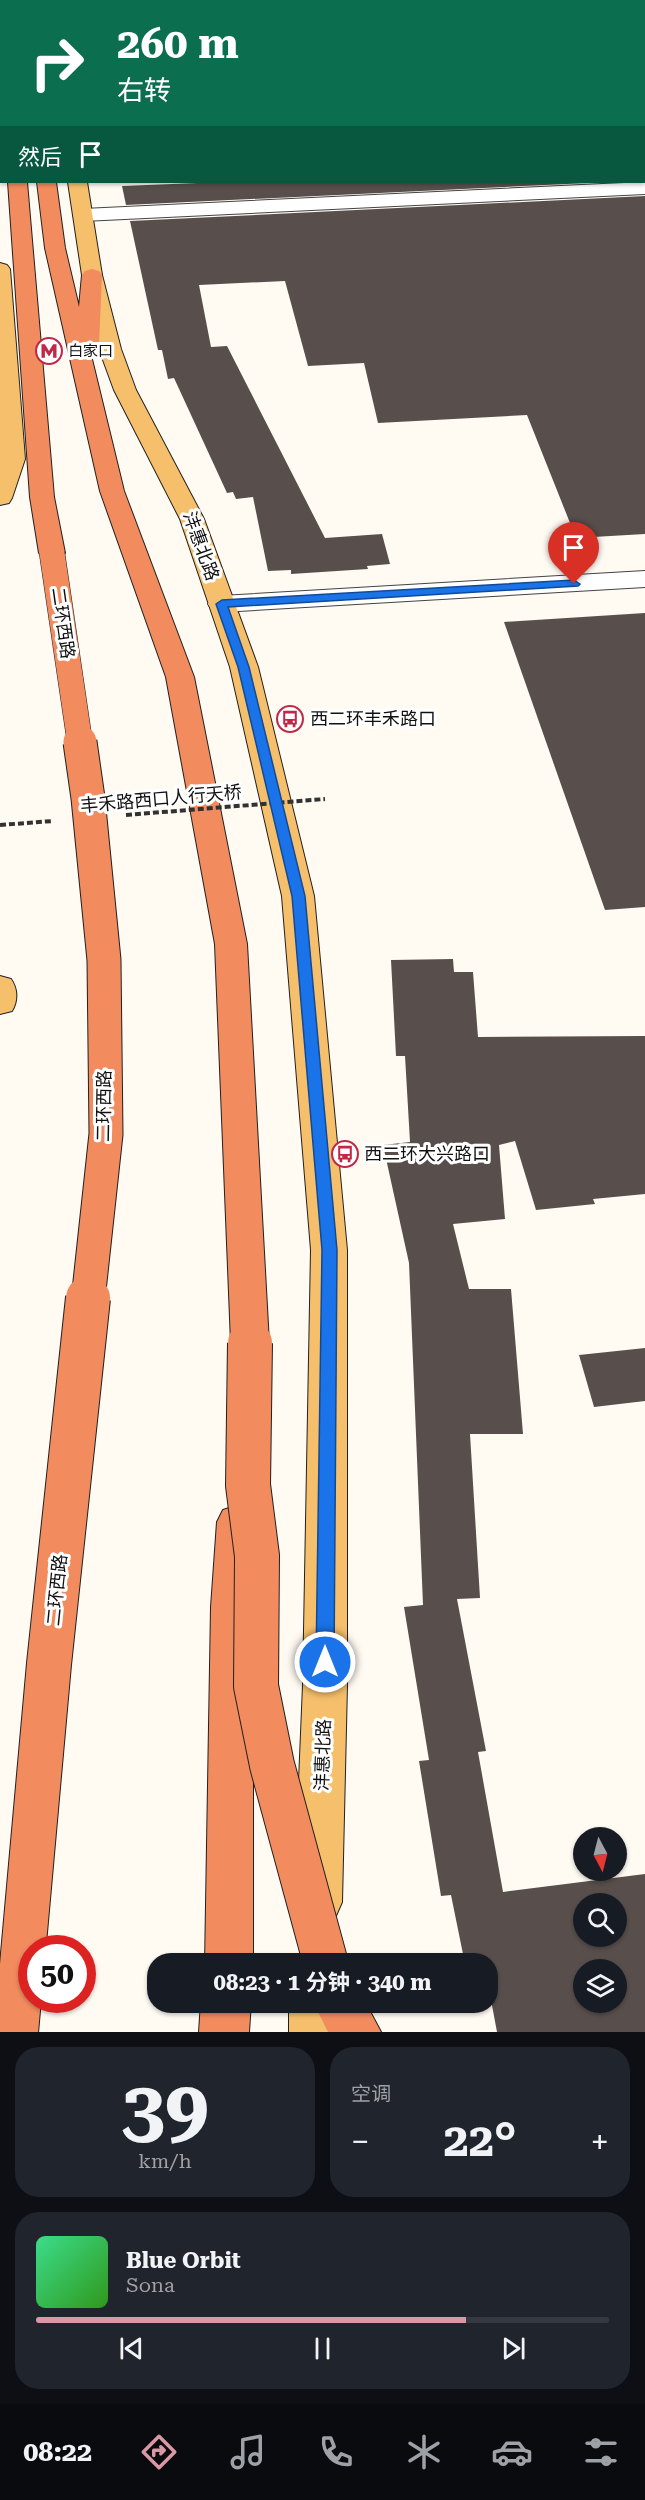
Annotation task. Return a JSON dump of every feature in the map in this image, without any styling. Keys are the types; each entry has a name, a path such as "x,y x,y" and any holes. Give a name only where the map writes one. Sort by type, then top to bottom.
{"highway":[{"name":"二环西路","path":"16,2032 49,1664 106,1134 104,960 88,798 42,497 17,183"},
{"path":"46,183 55,248 112,491 180,677 231,944 250,1343 248,1485 257,1556 256,1686 272,1766 323,1953"},
{"path":"86,379 92,275"},
{"path":"13,459 42,497"},
{"path":"229,1953 232,1607 250,1343"},
{"path":"224,2032 225,2013"},
{"path":"344,2013 356,2032"}],"main road":[{"name":"沣惠北路","path":"77,183 92,275 110,349 125,390 192,519 244,667 298,896 329,1250 325,1685 316,1953"},
{"path":"0,269 13,459 0,496"},
{"path":"0,986 0,1004"},
{"path":"314,2032 315,2013"}],"street":[{"path":"82,215 645,188"},
{"path":"222,604 645,579"}],"path":[{"name":"丰禾路西口人行天桥","path":"116,816 325,799"},
{"name":"丰禾路西口人行天桥","path":"0,825 58,820"}],"building":[{"path":"198,183 588,183 126,205 122,186"},
{"path":"645,196 645,534 576,538 527,415 378,423 364,363 308,366 285,281 199,285 211,347 227,346 325,538 382,534 390,564 367,566 368,569 291,574 291,570 268,571 253,497 236,499 233,492 227,493 174,378 168,379 162,350 158,350 130,221"},
{"path":"645,613 645,907 605,910 504,622"},
{"path":"453,959 454,972 473,972 478,1037 645,1036 645,1194 593,1199 595,1204 536,1210 515,1141 499,1145 505,1219 453,1224 469,1289 511,1289 523,1434 470,1434 480,1598 457,1599 486,1751 478,1752 503,1892 590,1881 627,1881 627,1876 645,1874 645,2032 497,2032 493,2013 498,2013 498,1953 463,1953 451,1895 441,1896 419,1761 429,1760 404,1607 423,1605 409,1263 383,1145 410,1142 405,1056 396,1056 391,960"},
{"path":"645,1348 645,1401 594,1407 579,1355"}],"place":[{"name":"白家口","path":"49,351"},
{"name":"西二环丰禾路口","path":"290,719"},
{"name":"西二环大兴路口","path":"345,1154"}],"route":[{"path":"325,1662 329,1250 298,896 244,667 222,604 574,584"}]}
